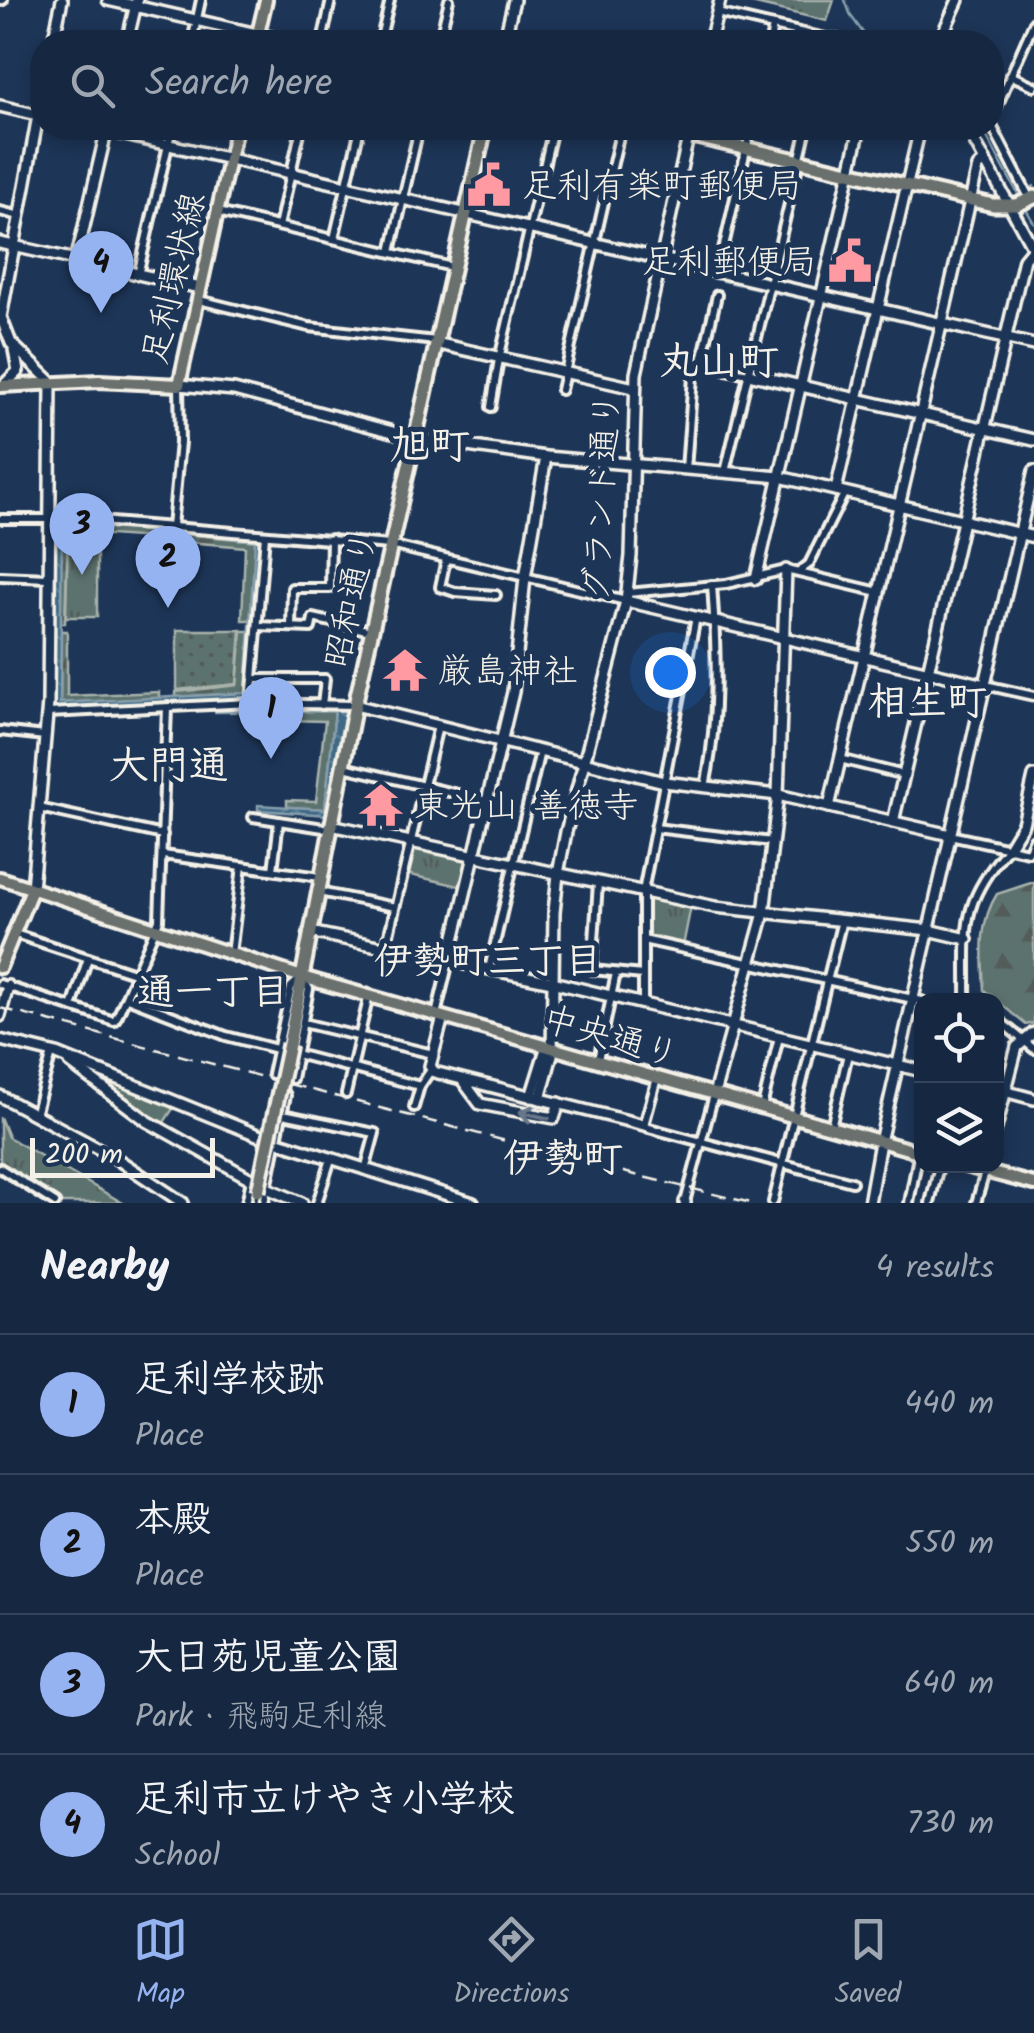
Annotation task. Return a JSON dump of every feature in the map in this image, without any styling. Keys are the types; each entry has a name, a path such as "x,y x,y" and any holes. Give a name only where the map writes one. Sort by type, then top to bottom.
{"highway":[{"name":"昭和通り","path":"259,1193 355,706 482,140"},
{"path":"720,140 970,200 1010,205 1032,198"}],"main road":[{"path":"259,30 266,0"},
{"name":"足利環状線","path":"2,386 51,382 180,385 233,140"},
{"name":"中央通り","path":"0,878 302,977 914,1150"},
{"path":"0,967 32,889"},
{"path":"1001,1173 1034,1184"}],"street":[{"path":"56,30 62,0"},
{"path":"108,0 136,3 229,30"},
{"path":"195,30 202,0"},
{"path":"325,30 331,0"},
{"path":"383,30 390,0"},
{"path":"442,30 450,0"},
{"path":"507,30 514,0"},
{"path":"713,30 720,0"},
{"path":"945,30 958,0"},
{"path":"130,30 136,3"},
{"path":"717,13 789,30"},
{"path":"1004,89 1034,22"},
{"path":"773,30 774,26"},
{"path":"1010,75 1034,86"},
{"path":"0,106 30,113"},
{"path":"32,889 48,714 51,382 14,347 4,332 0,312 36,140"},
{"path":"76,260 101,140"},
{"path":"152,140 1034,345"},
{"path":"138,274 169,140"},
{"path":"279,226 299,140"},
{"path":"334,239 357,140"},
{"path":"391,252 417,140"},
{"path":"491,407 550,140"},
{"path":"561,390 619,140"},
{"name":"グランド通り","path":"536,1098 552,1055 558,874 626,597 634,388 688,140"},
{"path":"718,272 748,140"},
{"path":"726,472 804,140"},
{"path":"756,579 857,140"},
{"path":"799,572 809,564 841,491 857,399 917,140"},
{"path":"893,822 1024,258 1033,249 974,140"},
{"path":"1000,140 1032,198"},
{"path":"829,807 970,200 978,167 985,160"},
{"path":"0,211 20,216"},
{"path":"217,212 452,267"},
{"path":"0,244 138,274 310,326 436,342 634,388"},
{"path":"701,365 717,295"},
{"path":"2,386 18,371 14,347"},
{"path":"686,469 694,364 1034,440"},
{"path":"172,526 180,442 180,385 234,390 414,438 546,458 780,477 1034,537"},
{"path":"414,1107 420,1086 431,1070 450,961 514,692 525,578 546,458"},
{"path":"919,993 928,930 1034,471"},
{"path":"0,520 51,518 172,526 390,546 626,597 1034,696"},
{"path":"251,703 265,534"},
{"path":"291,628 292,588 330,588 332,539"},
{"path":"446,559 440,587 496,595"},
{"path":"626,597 756,579 786,570 880,592"},
{"path":"685,1202 764,913 778,795 786,570"},
{"path":"0,576 50,578"},
{"path":"705,787 715,737 712,585"},
{"path":"643,1004 643,892 696,617"},
{"path":"258,626 311,628 313,618 371,631"},
{"path":"253,679 325,680 322,705"},
{"path":"48,714 251,703 355,706 664,782 778,795 1028,852 1034,839"},
{"path":"0,1016 4,985 114,1020 128,998 134,973 159,920 167,708"},
{"path":"386,948 438,726"},
{"path":"0,731 45,736"},
{"path":"489,969 540,751"},
{"path":"840,760 904,774"},
{"path":"343,766 487,801"},
{"path":"966,993 966,939 974,892 1023,824 1034,776"},
{"path":"39,808 163,835"},
{"path":"253,817 410,842 714,908 928,930 966,939"},
{"path":"274,870 279,820"},
{"path":"656,828 772,842"},
{"path":"162,855 320,877"},
{"path":"231,954 242,866"},
{"path":"598,883 592,970 643,974"},
{"path":"318,892 395,907"},
{"path":"774,1202 842,920"},
{"path":"310,932 552,982 914,1069"},
{"path":"14,934 134,973"},
{"path":"644,940 914,998"},
{"path":"73,1005 88,958"},
{"path":"598,1061 616,973"},
{"path":"272,1074 303,1023 309,990 302,977"},
{"path":"346,1094 369,995"},
{"path":"128,998 226,1036 420,1086"},
{"path":"869,1203 898,1065 914,1012"},
{"path":"303,1023 433,1054"},
{"path":"1004,1025 1034,1049"},
{"path":"1004,1084 1022,1041 1034,1033"},
{"path":"762,1108 779,1037"},
{"path":"0,1040 68,1058 96,1075 278,1141 474,1203"},
{"path":"287,1049 292,1079"},
{"path":"35,1115 52,1053"},
{"path":"831,1127 848,1054"},
{"path":"431,1070 852,1182"},
{"path":"96,1075 146,1122 259,1193 302,1203"},
{"path":"644,1124 658,1078"},
{"path":"462,1081 480,1104 550,1120 556,1116 559,1103"},
{"path":"504,1108 509,1092"},
{"path":"1004,1092 1034,1098"},
{"path":"246,1203 259,1193 278,1141 286,1095"},
{"path":"0,1096 130,1167 183,1203"},
{"path":"283,1114 375,1133 365,1170"},
{"path":"318,1203 331,1159"},
{"path":"0,1168 55,1203"},
{"path":"908,1203 915,1173"},
{"path":"930,1203 937,1173"},
{"path":"976,1203 985,1173"}],"green space":[{"path":"739,0 834,0 827,21"},
{"path":"61,524 165,532 165,539 68,532 65,623 59,623"},
{"path":"68,533 97,534 97,617 66,617"},
{"path":"176,533 257,541 251,620 242,620 245,547 176,541"},
{"path":"177,630 241,630 237,684 177,690"},
{"path":"61,631 67,631 67,696 159,692 159,698 60,703"},
{"path":"242,631 251,631 246,693 176,697 176,692 237,685"},
{"path":"283,711 335,711 325,809 287,807 287,800 316,801 325,721 284,720"},
{"path":"412,848 467,858 464,887 406,874"},
{"path":"1034,882 1034,1023 1026,1025 1004,1007 1004,993 984,990 983,940 997,894"},
{"path":"649,897 691,906 683,946 650,935 646,923"},
{"path":"102,1078 174,1107 161,1127 101,1082"},
{"path":"0,1117 8,1137 123,1203 44,1203 0,1175"}],"water":[{"path":"59,520 260,537 247,700 53,708","holes":["62,524 255,540 246,693 60,703"]},
{"path":"346,708 328,815 258,810 258,805 325,809 335,711 214,709"}],"waterway":[{"path":"845,0 861,30"},
{"path":"0,113 30,120"},
{"path":"116,140 163,151"},
{"path":"989,140 1019,196 1034,186"},
{"path":"171,153 222,164"},
{"path":"229,166 285,179"},
{"path":"293,181 397,204"},
{"path":"405,206 445,215"},
{"path":"1026,209 1034,223"},
{"path":"481,223 655,265"},
{"path":"663,267 816,302"},
{"path":"823,304 874,315"},
{"path":"882,317 937,330"},
{"path":"945,331 1001,344"},
{"path":"1009,346 1034,352"}],"railway":[{"path":"0,1008 751,1203"}],"place":[{"name":"足利有楽町郵便局","path":"489,185"},
{"name":"足利郵便局","path":"850,261"},
{"name":"足利市立けやき小学校","path":"101,313"},
{"name":"大日苑児童公園","path":"82,575"},
{"name":"本殿","path":"168,608"},
{"name":"厳島神社","path":"405,670"},
{"name":"足利学校跡","path":"271,759"},
{"name":"東光山 善徳寺","path":"381,805"}],"district":[{"name":"丸山町","path":"719,360"},
{"name":"旭町","path":"430,444"},
{"name":"相生町","path":"927,700"},
{"name":"大門通","path":"169,764"},
{"name":"伊勢町三丁目","path":"488,960"},
{"name":"通一丁目","path":"213,991"},
{"name":"伊勢町","path":"563,1157"}]}
